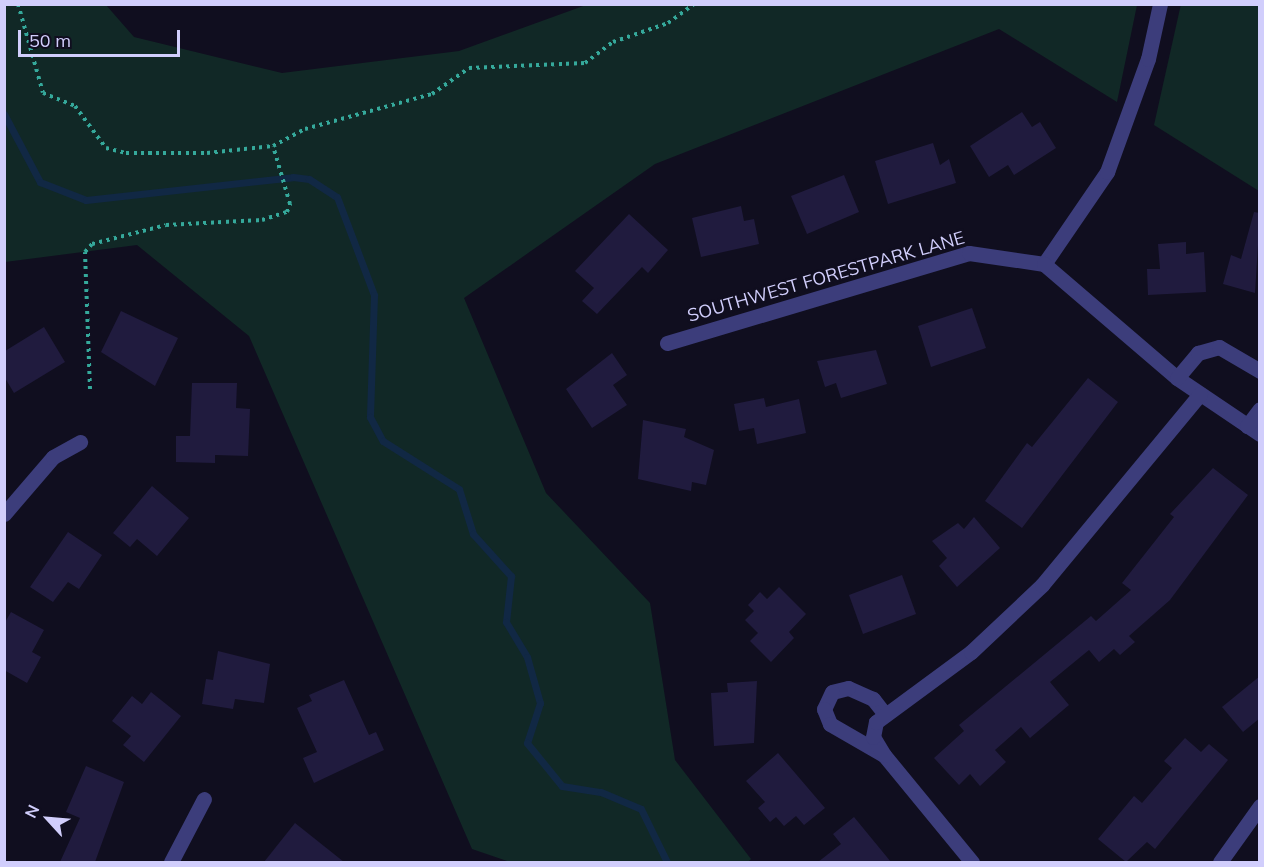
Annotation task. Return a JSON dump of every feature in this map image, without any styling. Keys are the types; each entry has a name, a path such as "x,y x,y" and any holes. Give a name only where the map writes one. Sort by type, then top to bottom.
{"street":[{"path":"1160,4 1148,59 1107,172 1044,264 1177,378 1253,430 1260,409"},
{"name":"SOUTHWEST FORESTPARK LANE","path":"667,344 969,253 1044,264"},
{"path":"1177,378 1198,353 1219,346 1260,371"},
{"path":"972,862 884,755 873,736 884,713 971,652 1042,585 1200,394"},
{"path":"4,514 53,457 80,442"},
{"path":"884,713 873,699 848,688 832,692 824,709 830,724 884,755"},
{"path":"171,862 204,799"},
{"path":"1220,862 1260,806"}],"path":[{"path":"18,4 43,93 75,106 106,148 126,153 207,153 273,146 305,129 432,94 469,68 585,63 613,42 668,23 694,4"},
{"path":"90,389 85,252 92,244 166,225 261,220 287,212 287,193 273,146"}],"green space":[{"path":"1181,4 1259,5 1259,191 1154,125"},
{"path":"4,5 106,5 134,37 282,73 459,51 586,5 1137,5 1117,102 999,29 655,164 464,298 546,493 650,603 675,760 751,859 748,862 510,862 472,849 249,336 137,245 5,262"}],"building":[{"path":"1022,112 1032,127 1040,122 1056,148 1014,175 1008,165 989,177 970,146"},
{"path":"933,143 940,165 949,159 956,183 888,204 875,161"},
{"path":"844,175 859,212 807,234 791,196"},
{"path":"741,206 744,221 754,219 759,244 701,257 692,218"},
{"path":"1254,212 1260,213 1255,293 1223,284 1231,255 1241,259"},
{"path":"629,214 668,250 648,273 642,267 597,314 582,301 594,288 575,271"},
{"path":"1186,242 1186,254 1204,252 1206,292 1148,295 1147,269 1160,269 1158,244"},
{"path":"972,308 986,348 931,367 918,326"},
{"path":"121,311 178,338 155,386 101,352"},
{"path":"44,327 65,362 14,393 5,378 5,351"},
{"path":"876,350 887,384 841,398 836,383 825,387 817,361"},
{"path":"612,353 627,375 613,385 627,405 592,428 566,389"},
{"path":"1088,378 1118,402 1022,528 985,501 1027,443 1032,447"},
{"path":"192,383 237,383 236,408 250,409 248,456 215,455 215,463 176,462 176,436 190,436"},
{"path":"764,398 766,407 799,399 806,433 757,444 754,428 739,431 734,404"},
{"path":"643,420 686,429 684,437 714,450 706,485 692,482 691,491 638,479"},
{"path":"1213,468 1248,495 1170,600 1129,636 1135,642 1120,655 1114,649 1099,662 1089,650 1050,682 1069,705 1030,738 1021,727 995,750 1006,762 980,786 970,774 959,785 934,758 964,731 959,725 1091,616 1096,621 1131,590 1122,583 1174,517 1170,514"},
{"path":"152,486 189,518 157,556 137,539 130,547 113,533"},
{"path":"974,517 1000,548 957,587 939,566 947,558 932,541 958,523 964,529"},
{"path":"68,532 102,555 79,589 68,582 53,602 30,587"},
{"path":"902,575 916,614 863,634 849,595"},
{"path":"779,587 806,614 789,632 794,638 771,662 750,641 758,633 745,620 754,611 748,605 760,592 767,599"},
{"path":"11,612 44,630 32,652 41,657 27,683 4,670 4,624"},
{"path":"218,651 270,664 264,703 235,699 233,709 202,704 206,679 213,680"},
{"path":"1260,676 1260,718 1243,732 1222,707"},
{"path":"344,680 369,735 376,732 384,750 314,783 303,758 317,752 297,708 312,701 309,695"},
{"path":"757,681 754,743 714,746 711,693 728,692 727,683"},
{"path":"151,692 181,716 144,762 123,745 131,736 112,721 132,696 142,704"},
{"path":"1185,738 1201,752 1209,744 1228,760 1155,849 1147,842 1126,862 1098,839 1134,796 1142,803 1172,768 1164,761"},
{"path":"778,753 825,808 804,825 796,816 784,826 776,817 770,822 758,808 765,802 746,781"},
{"path":"86,766 124,782 95,862 60,862 80,818 66,812"},
{"path":"854,817 891,862 818,862 841,844 833,834"},
{"path":"295,823 344,862 264,862"}],"waterway":[{"path":"4,114 40,182 86,200 293,177 309,179 337,197 374,295 370,417 383,441 459,489 473,534 511,576 506,622 527,657 540,703 527,743 562,786 601,792 641,809 667,862"}]}
